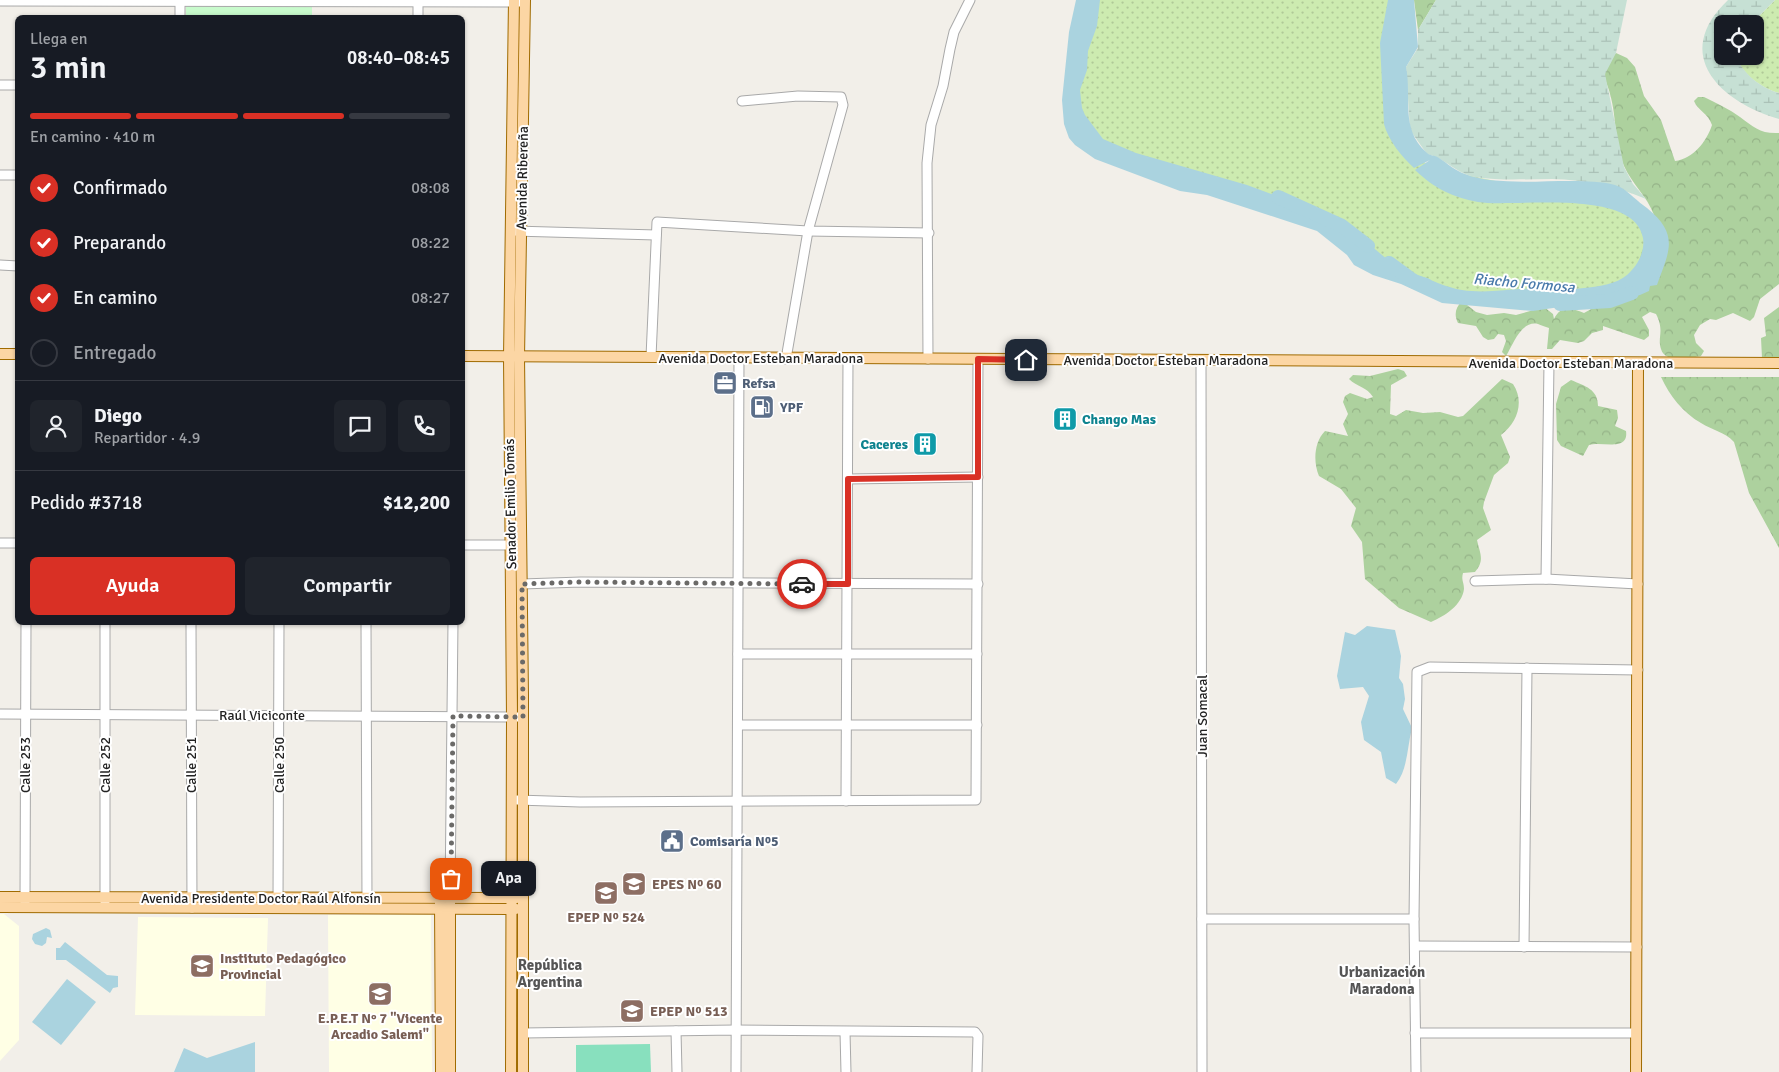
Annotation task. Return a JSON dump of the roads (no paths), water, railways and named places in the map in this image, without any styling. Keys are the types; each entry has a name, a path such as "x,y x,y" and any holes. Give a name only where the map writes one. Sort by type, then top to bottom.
{"main road":[{"name":"Avenida Ribereña","path":"514,1 516,231"},
{"name":"Avenida Ribereña","path":"514,357 516,231 525,1"},
{"path":"0,354 15,354"},
{"name":"Avenida Doctor Esteban Maradona","path":"465,356 1779,363"},
{"name":"Senador Emilio Tomás","path":"511,1072 511,544 514,357"},
{"name":"Senador Emilio Tomás","path":"514,357 522,544 524,800 523,1072"},
{"path":"1636,1072 1638,363"},
{"name":"Avenida Presidente Doctor Raúl Alfonsín","path":"0,897 25,902 105,903 523,903"},
{"name":"Avenida Presidente Doctor Raúl Alfonsín","path":"0,907 25,902"},
{"path":"441,1072 445,903"},
{"path":"445,903 450,1072"}],"street":[{"path":"928,359 929,233 927,163 931,125 943,86 954,32 970,0"},
{"path":"0,1 525,1"},
{"path":"180,1 180,15"},
{"path":"418,1 418,15"},
{"path":"0,85 15,85"},
{"path":"742,100 798,96 840,97 843,105 808,231 786,359"},
{"path":"0,175 15,175"},
{"path":"651,357 658,222 808,231 929,233"},
{"path":"516,231 656,235"},
{"path":"0,265 15,266"},
{"path":"736,1072 739,358"},
{"path":"846,801 848,358"},
{"path":"511,800 976,800 978,359"},
{"name":"Juan Somacal","path":"1202,361 1202,1072"},
{"path":"1546,579 1549,363"},
{"path":"848,479 978,477"},
{"path":"0,543 15,543"},
{"path":"465,545 522,544"},
{"path":"1475,581 1546,579 1638,584"},
{"path":"522,584 581,582 978,584"},
{"name":"Calle 253","path":"25,902 26,625"},
{"name":"Calle 252","path":"105,625 105,903"},
{"name":"Calle 251","path":"191,625 192,903"},
{"name":"Calle 250","path":"278,903 279,625"},
{"path":"366,625 367,903"},
{"path":"445,903 453,716 454,625"},
{"path":"738,654 977,654"},
{"path":"1416,1072 1416,946 1414,919 1417,672 1430,667 1638,670"},
{"path":"1524,947 1528,668"},
{"name":"Raúl Viciconte","path":"0,714 523,717"},
{"path":"738,725 977,725"},
{"path":"1202,919 1414,919"},
{"path":"1416,946 1637,947"},
{"path":"523,1033 735,1030 975,1032 978,1036 977,1072"},
{"path":"676,1031 677,1072"},
{"path":"845,1032 846,1072"},
{"path":"1415,1034 1636,1033"}],"water":[{"path":"1076,0 1100,0 1097,26 1088,51 1087,70 1080,90 1082,108 1085,115 1103,139 1136,153 1247,185 1290,201 1363,239 1414,282 1415,274 1450,287 1472,291 1542,288 1574,289 1607,284 1618,281 1627,275 1640,258 1643,238 1635,222 1618,212 1596,206 1570,203 1495,203 1469,200 1444,191 1429,182 1415,170 1430,160 1414,168 1400,153 1392,142 1384,124 1380,43 1388,0 1414,0 1418,47 1406,67 1408,112 1413,133 1418,143 1429,154 1462,173 1477,178 1520,182 1594,182 1620,187 1657,218 1668,235 1668,253 1657,285 1650,286 1649,291 1640,295 1533,311 1442,303 1401,284 1373,275 1354,265 1347,255 1317,231 1207,195 1180,191 1095,159 1075,145 1069,138 1064,124 1062,100 1069,32"},
{"path":"1367,626 1395,630 1401,656 1399,678 1403,684 1405,699 1403,709 1412,728 1403,772 1396,784 1386,778 1381,752 1364,740 1361,722 1369,696 1363,687 1340,689 1337,676 1345,632 1355,635"},
{"path":"46,928 50,930 52,938 47,937 46,943 42,946 35,944 32,939 33,934"},
{"path":"65,942 107,975 118,976 118,987 113,988 110,993 66,960 56,960 56,948 60,948"},
{"path":"67,979 96,1002 61,1045 32,1022"},
{"path":"255,1042 255,1072 174,1072 184,1048 207,1058"}],"waterway":[{"name":"Riacho Formosa","path":"1278,197 1342,226 1368,246"},
{"name":"Riacho Formosa","path":"1389,263 1415,282 1426,285"},
{"name":"Riacho Formosa","path":"1560,304 1610,301 1632,293"}],"place":[{"name":"Refsa","path":"725,383"},
{"name":"YPF","path":"762,407"},
{"name":"Chango Mas","path":"1065,419"},
{"name":"Caceres","path":"925,444"},
{"name":"Comisaría Nº5","path":"672,841"},
{"name":"Apa","path":"451,879"},
{"name":"EPES Nº 60","path":"634,884"},
{"name":"EPEP Nº 524","path":"606,893"},
{"name":"Instituto Pedagógico Provincial","path":"202,966"},
{"name":"E.P.E.T N° 7 \"Vicente Arcadio Salemi\"","path":"380,994"},
{"name":"EPEP Nº 513","path":"632,1011"}],"district":[{"name":"República Argentina","path":"550,974"},
{"name":"Urbanización Maradona","path":"1382,980"}]}
